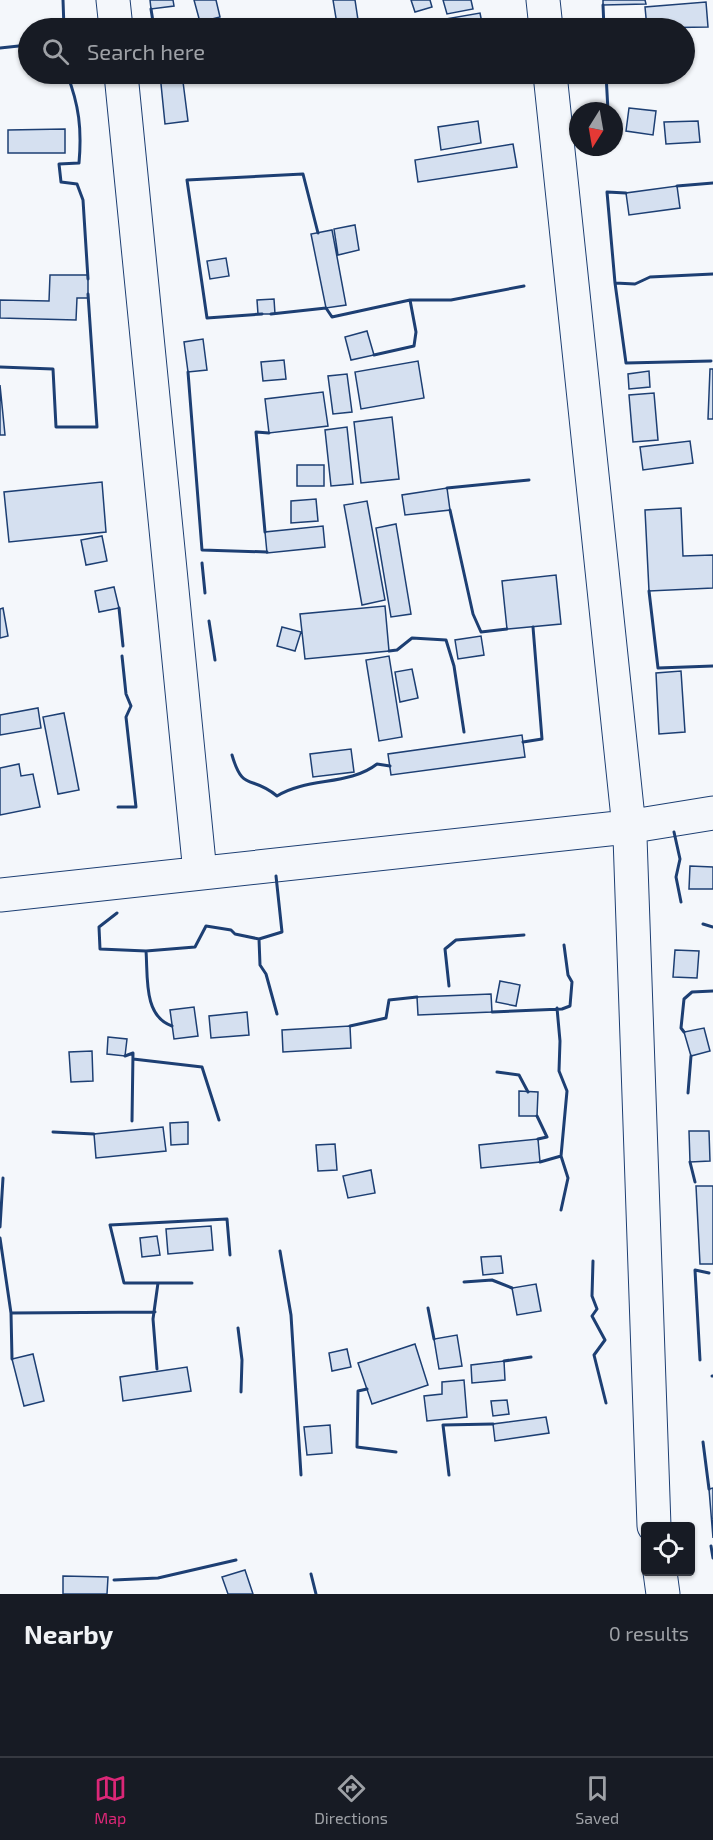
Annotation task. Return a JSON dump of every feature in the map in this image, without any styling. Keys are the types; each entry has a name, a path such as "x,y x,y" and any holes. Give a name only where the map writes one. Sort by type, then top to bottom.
{"street":[{"path":"113,0 115,18"},
{"path":"543,0 545,18"},
{"path":"122,84 200,873"},
{"path":"551,84 627,827 630,837 654,1522"},
{"path":"0,895 627,827 713,813"},
{"path":"661,1576 663,1594"}],"building":[{"path":"150,0 173,0 174,6 151,9"},
{"path":"194,0 216,0 220,17 199,18"},
{"path":"333,0 355,0 358,18 336,18"},
{"path":"411,0 430,0 432,7 415,12"},
{"path":"443,0 471,0 473,9 447,14"},
{"path":"603,0 645,0 646,4 603,5"},
{"path":"706,2 708,27 695,27 695,18 646,18 645,7"},
{"path":"480,13 481,18 451,18"},
{"path":"161,84 183,84 188,121 165,124"},
{"path":"629,108 656,111 653,135 626,131"},
{"path":"478,121 481,143 441,150 438,127"},
{"path":"698,121 700,142 666,144 664,122"},
{"path":"65,129 65,153 8,153 8,130"},
{"path":"513,144 517,167 418,182 415,160"},
{"path":"677,186 680,208 629,215 626,193"},
{"path":"355,225 359,250 338,255 334,229"},
{"path":"332,230 346,305 326,308 311,234"},
{"path":"226,258 229,276 210,279 207,261"},
{"path":"50,275 88,275 88,298 77,298 76,320 0,318 0,300 49,301"},
{"path":"274,299 275,314 258,314 257,300"},
{"path":"367,331 374,355 351,360 345,337"},
{"path":"203,339 207,370 188,372 184,342"},
{"path":"284,360 286,379 263,381 261,362"},
{"path":"418,361 424,398 361,409 355,372"},
{"path":"710,369 713,369 713,419 708,419"},
{"path":"649,371 650,387 629,389 628,374"},
{"path":"347,374 352,412 333,414 328,376"},
{"path":"0,385 5,435 0,435"},
{"path":"323,392 328,426 269,433 265,399"},
{"path":"654,393 658,440 633,442 629,395"},
{"path":"392,417 399,479 361,483 354,422"},
{"path":"347,427 353,484 331,486 325,430"},
{"path":"690,441 693,463 643,470 640,447"},
{"path":"297,465 324,465 324,486 297,486"},
{"path":"102,482 106,532 9,542 4,492"},
{"path":"447,488 450,510 405,515 402,495"},
{"path":"316,499 318,521 291,523 291,501"},
{"path":"367,501 385,600 362,605 344,505"},
{"path":"681,508 683,556 713,555 713,588 649,591 645,510"},
{"path":"396,524 411,614 391,617 376,528"},
{"path":"323,526 325,547 267,553 265,532"},
{"path":"102,536 107,561 86,565 81,540"},
{"path":"556,575 561,624 507,629 502,581"},
{"path":"114,587 119,608 99,612 95,591"},
{"path":"385,606 389,651 305,659 300,614"},
{"path":"3,608 8,636 0,638 0,609"},
{"path":"282,627 301,632 295,651 277,646"},
{"path":"481,636 484,655 458,659 455,640"},
{"path":"389,656 402,737 379,741 366,660"},
{"path":"412,669 418,698 400,702 395,672"},
{"path":"681,671 685,732 659,734 656,673"},
{"path":"38,708 41,728 0,735 0,715"},
{"path":"64,713 79,790 58,794 43,717"},
{"path":"522,735 525,757 391,775 388,754"},
{"path":"351,749 354,772 313,777 310,754"},
{"path":"19,764 21,776 33,774 40,807 0,815 0,768"},
{"path":"690,866 713,867 713,889 689,889"},
{"path":"675,950 699,951 697,978 673,977"},
{"path":"500,981 520,985 516,1006 496,1002"},
{"path":"491,994 492,1012 418,1015 417,997"},
{"path":"194,1007 198,1036 174,1039 170,1010"},
{"path":"247,1012 249,1035 211,1038 209,1016"},
{"path":"350,1026 351,1048 283,1052 282,1030"},
{"path":"704,1028 710,1051 691,1056 684,1032"},
{"path":"108,1037 127,1039 125,1056 107,1054"},
{"path":"92,1051 93,1081 71,1082 69,1052"},
{"path":"519,1091 538,1092 537,1116 519,1116"},
{"path":"188,1122 188,1144 171,1145 170,1123"},
{"path":"163,1127 166,1151 96,1158 94,1134"},
{"path":"689,1131 709,1131 710,1161 690,1162"},
{"path":"538,1139 540,1162 481,1168 479,1145"},
{"path":"335,1144 337,1170 318,1171 316,1145"},
{"path":"371,1170 375,1193 348,1198 343,1176"},
{"path":"696,1186 713,1186 713,1264 700,1264"},
{"path":"211,1226 213,1250 168,1254 166,1229"},
{"path":"157,1236 160,1255 142,1257 140,1238"},
{"path":"501,1256 503,1273 483,1275 481,1257"},
{"path":"536,1284 541,1311 517,1315 512,1288"},
{"path":"457,1335 462,1366 439,1369 434,1339"},
{"path":"415,1344 428,1385 372,1404 358,1363"},
{"path":"347,1349 351,1367 332,1371 329,1353"},
{"path":"33,1354 44,1401 24,1406 12,1359"},
{"path":"504,1361 505,1380 472,1383 471,1365"},
{"path":"187,1367 191,1391 123,1401 120,1377"},
{"path":"464,1380 467,1417 427,1421 424,1396 442,1394 442,1382"},
{"path":"507,1400 509,1414 493,1416 491,1401"},
{"path":"546,1417 549,1433 495,1441 493,1424"},
{"path":"330,1425 332,1453 307,1455 304,1427"},
{"path":"713,1488 713,1538 709,1489"},
{"path":"245,1570 253,1594 228,1594 222,1577"},
{"path":"63,1576 108,1577 107,1594 63,1594"}],"wall":[{"path":"63,0 64,18"},
{"path":"603,5 604,18"},
{"path":"151,9 152,18"},
{"path":"0,48 18,46"},
{"path":"70,84 79,117 79,163 59,164 61,182 77,184 83,200 88,279"},
{"path":"607,84 608,102"},
{"path":"262,314 207,318 187,180 303,174 318,233"},
{"path":"677,186 713,183"},
{"path":"626,193 607,192 615,283 635,284 650,277 713,274"},
{"path":"615,283 626,363 711,361"},
{"path":"271,314 326,308 332,317 410,300 451,300 524,286"},
{"path":"0,367 53,369 56,427 97,427 88,294"},
{"path":"374,355 414,346 416,332 410,300"},
{"path":"188,372 202,550 267,552"},
{"path":"265,532 256,432 269,433"},
{"path":"447,488 529,480"},
{"path":"450,510 473,614 481,632 507,629"},
{"path":"202,563 205,593"},
{"path":"649,591 658,668 713,666"},
{"path":"119,608 123,646"},
{"path":"209,621 215,660"},
{"path":"523,742 542,739 533,627"},
{"path":"389,651 397,650 412,638 446,640 454,666 464,732"},
{"path":"118,807 136,807 126,717 131,706 126,694 122,656"},
{"path":"232,755 244,779 268,789 277,796 301,786 354,776 377,764 390,766"},
{"path":"674,832 680,859 676,877 681,902"},
{"path":"259,939 282,932 276,876"},
{"path":"117,913 99,927 100,949 146,951 147,983 152,1004 156,1014 172,1026"},
{"path":"703,924 713,927"},
{"path":"146,951 195,947 206,926 231,930 235,934 259,939 260,965 266,974 277,1014"},
{"path":"449,986 445,949 456,940 524,935"},
{"path":"492,1012 562,1009 570,1006 572,982 568,975 564,945"},
{"path":"684,1032 681,1028 684,999 692,992 713,991"},
{"path":"350,1026 386,1018 389,1000 417,997"},
{"path":"540,1162 561,1156 567,1091 559,1071 560,1041 557,1008"},
{"path":"125,1056 133,1053 132,1121"},
{"path":"688,1093 691,1056"},
{"path":"133,1059 202,1067 219,1120"},
{"path":"497,1072 519,1075 528,1092"},
{"path":"537,1116 547,1137 538,1139"},
{"path":"53,1132 94,1134"},
{"path":"561,1156 568,1178 561,1210"},
{"path":"690,1162 695,1182"},
{"path":"0,1227 3,1178"},
{"path":"192,1283 124,1283 110,1225 227,1219 230,1255"},
{"path":"0,1238 11,1313 12,1359"},
{"path":"280,1251 291,1315 301,1475"},
{"path":"593,1261 592,1296 597,1309 592,1316 605,1340 594,1355 606,1403"},
{"path":"700,1360 695,1270 709,1273"},
{"path":"464,1282 492,1280 512,1288"},
{"path":"157,1369 153,1319 158,1283"},
{"path":"428,1308 434,1339"},
{"path":"11,1313 155,1312"},
{"path":"238,1328 242,1360 241,1392"},
{"path":"504,1361 531,1357"},
{"path":"367,1389 358,1391 357,1447 396,1452"},
{"path":"449,1475 443,1425 493,1424"},
{"path":"703,1442 709,1489"},
{"path":"711,1546 713,1558"},
{"path":"114,1580 158,1578 236,1560"},
{"path":"311,1574 316,1594"}]}
